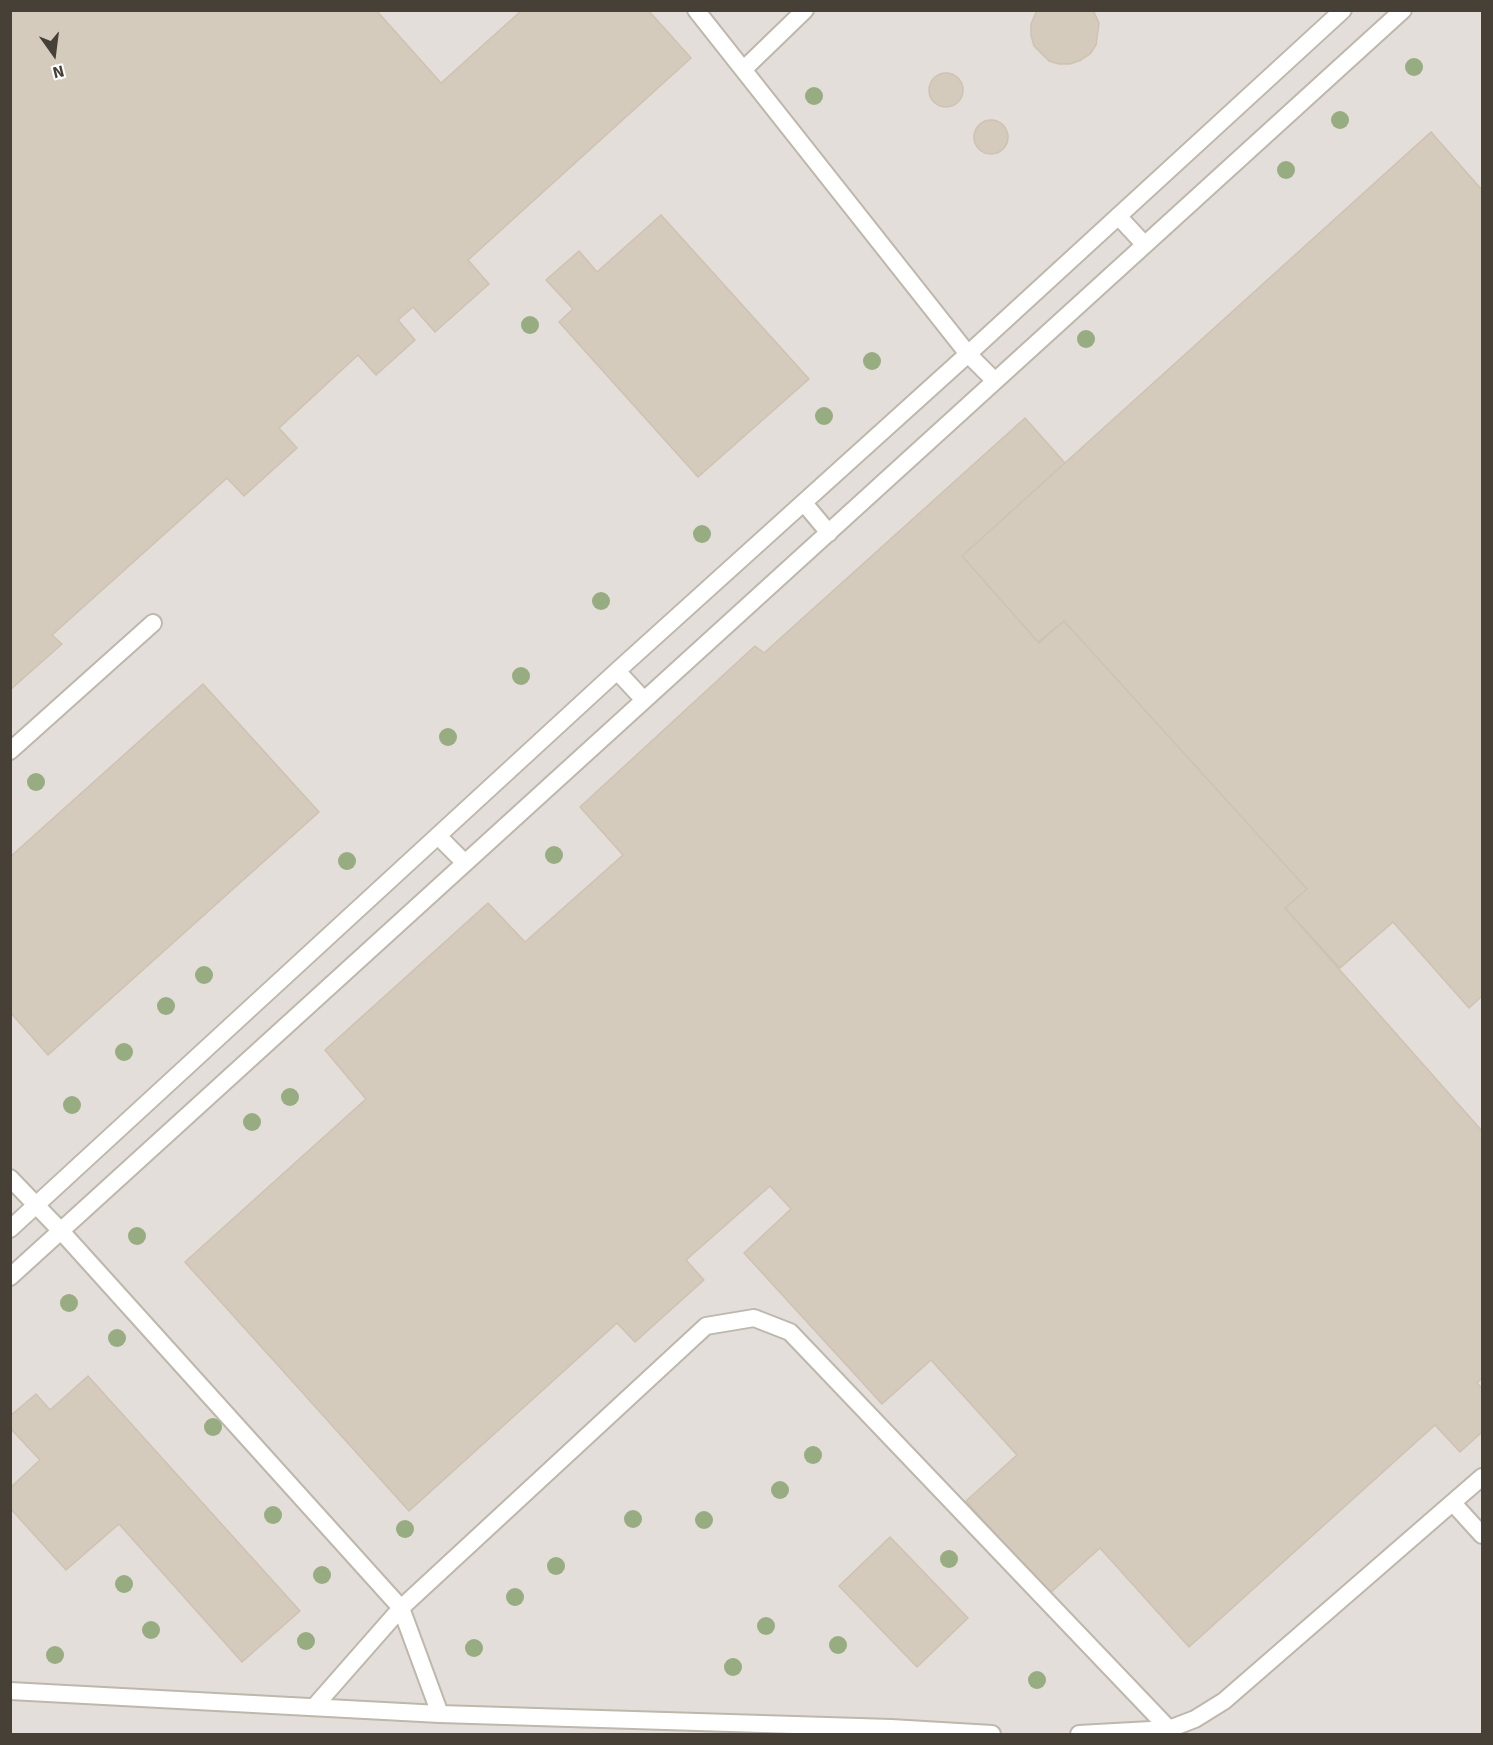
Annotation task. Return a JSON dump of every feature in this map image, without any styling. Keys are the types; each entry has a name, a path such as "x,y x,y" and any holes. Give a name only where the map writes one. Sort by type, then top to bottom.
{"lane":[{"path":"696,10 969,354 995,381"},
{"path":"744,69 805,10"},
{"path":"10,1229 617,671 969,354 1343,10"},
{"path":"10,1277 1403,10"},
{"path":"1118,216 1145,245"},
{"path":"804,503 829,533"},
{"path":"10,752 153,623"},
{"path":"617,671 644,700"},
{"path":"439,837 465,863"},
{"path":"10,1178 62,1231 401,1608 440,1714"},
{"path":"314,1707 401,1608 706,1326 754,1318 790,1332 1169,1729"},
{"path":"1079,1734 1169,1729 1195,1719 1224,1701 1482,1477"},
{"path":"1453,1503 1482,1535"},
{"path":"10,1690 440,1714 891,1728 992,1734"}],"shaded area":[{"path":"11,11 1482,11 1482,1734 11,1734"}],"building":[{"path":"10,10 376,10 441,83 522,10 648,10 691,58 468,260 489,284 435,332 413,307 398,320 415,340 376,375 358,355 279,428 297,448 244,496 227,478 52,635 62,644 10,690"},
{"path":"1037,10 1093,10 1099,23 1096,45 1090,54 1070,64 1049,61 1034,46 1031,35 1031,24"},
{"path":"946,73 958,78 963,90 958,102 946,107 934,102 929,90 934,78"},
{"path":"991,120 1003,125 1008,137 1003,149 991,154 979,149 974,137 979,125"},
{"path":"1431,132 1482,190 1482,996 1469,1008 1393,922 1340,968 1285,908 1307,889 1064,621 1039,643 962,556"},
{"path":"661,215 809,379 698,477 559,322 573,309 546,280 579,251 597,272"},
{"path":"1025,418 1065,463 962,556 1038,642 1064,621 1307,889 1285,908 1482,1131 1482,1378 1477,1383 1482,1388 1482,1432 1460,1452 1435,1425 1189,1647 1100,1548 1049,1594 966,1501 1017,1455 931,1360 882,1404 744,1253 791,1209 770,1186 686,1260 704,1280 635,1342 617,1323 409,1511 185,1262 366,1099 325,1050 488,903 525,942 623,855 580,807 755,646 764,653"},
{"path":"203,684 319,812 48,1055 10,1012 10,857"},
{"path":"88,1376 300,1611 242,1662 119,1524 66,1570 10,1508 10,1488 40,1460 10,1428 10,1416 36,1394 50,1410"},
{"path":"890,1537 968,1618 917,1667 839,1586"}]}
